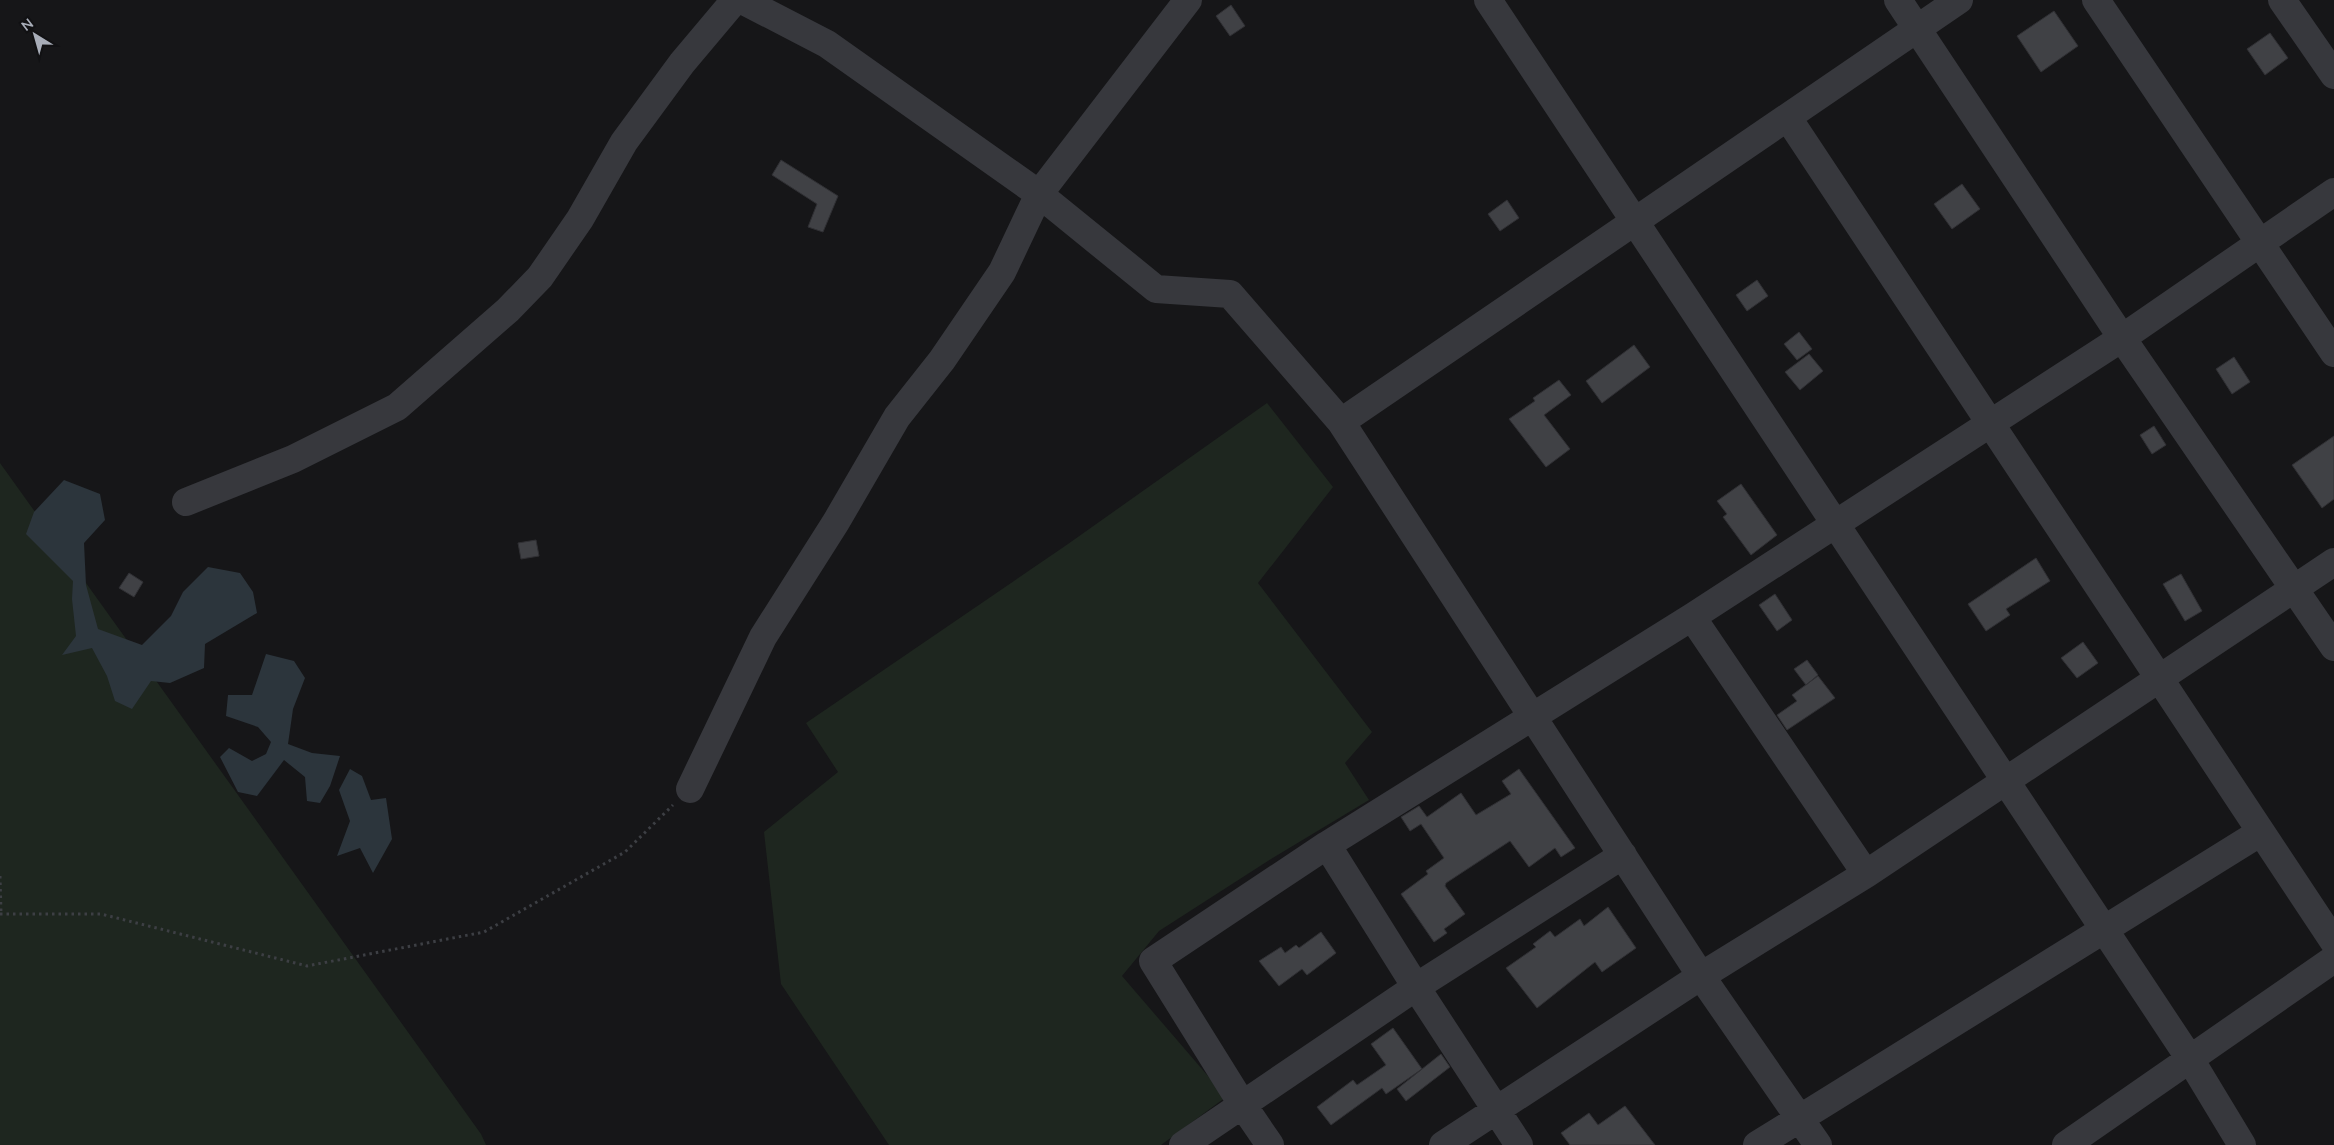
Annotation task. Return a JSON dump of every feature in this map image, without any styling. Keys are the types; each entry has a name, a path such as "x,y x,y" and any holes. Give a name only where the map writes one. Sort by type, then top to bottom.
{"street":[{"path":"186,502 293,459 397,407 508,310 540,277 580,219 624,142 682,63 735,0"},
{"path":"742,0 827,44 1039,194 1156,289 1230,294 1341,422 1701,976 1818,1145"},
{"path":"690,789 763,637 836,522 897,417 942,360 1002,272 1039,194 1188,0"},
{"path":"1488,0 2190,1059 2242,1145"},
{"path":"1898,0 2122,338 2334,647"},
{"path":"1341,422 1918,30 1959,0"},
{"path":"2096,0 2334,353"},
{"path":"2282,0 2334,76"},
{"path":"1788,118 2334,942"},
{"path":"1270,1145 1242,1104 1153,961 1328,845 1692,617 2122,338 2334,192"},
{"path":"1442,1145 1701,976 1866,874 2295,590 2334,562"},
{"path":"1692,617 1866,874"},
{"path":"1757,1145 1799,1117 2261,832"},
{"path":"1328,845 1416,987 1519,1145"},
{"path":"1183,1145 1416,987 1623,855"},
{"path":"2066,1145 2334,960"}],"path":[{"path":"0,876 0,913 101,914 307,966 484,932 624,852 690,789"}],"shaded area":[{"path":"1267,403 1333,487 1258,583 1372,732 1345,763 1369,800 1271,859 1159,931 1122,976 1226,1097 1161,1145 889,1145 781,984 764,832 838,772 806,723 1068,544"},
{"path":"0,463 481,1134 486,1145 0,1145"},
{"path":"64,480 100,494 105,520 84,543 86,585 98,629 142,645 171,616 183,592 208,567 240,573 253,592 257,613 205,644 204,668 170,683 151,681 132,709 115,701 107,676 92,648 62,655 76,636 72,599 73,581 26,534 34,512"},
{"path":"266,654 294,661 305,678 293,709 288,744 312,753 340,756 330,786 320,803 307,801 305,777 284,760 257,796 238,792 220,757 229,748 252,761 266,754 271,742 258,727 226,716 228,695 252,695"},
{"path":"350,769 362,776 371,800 386,798 392,839 373,873 360,848 337,856 350,821 339,790"}],"building":[{"path":"1231,5 1245,26 1230,36 1216,16"},
{"path":"2054,11 2078,46 2041,72 2017,36"},
{"path":"2270,33 2288,58 2265,75 2247,49"},
{"path":"781,160 838,196 823,232 808,227 817,204 772,175"},
{"path":"1962,184 1980,209 1952,229 1934,204"},
{"path":"1507,200 1519,218 1500,231 1488,214"},
{"path":"1757,280 1768,296 1747,311 1736,295"},
{"path":"1799,332 1812,349 1797,360 1784,344"},
{"path":"1634,345 1650,367 1602,403 1586,381"},
{"path":"1809,354 1823,371 1800,390 1785,372"},
{"path":"2234,357 2250,382 2232,394 2216,369"},
{"path":"1559,380 1571,395 1544,415 1570,449 1546,467 1509,419 1535,401 1533,398"},
{"path":"2154,426 2166,445 2152,454 2140,435"},
{"path":"2334,436 2334,499 2322,508 2292,465"},
{"path":"1741,484 1777,535 1751,555 1723,517 1727,514 1717,501"},
{"path":"536,540 539,556 521,559 518,543"},
{"path":"2036,558 2050,581 2006,609 2010,615 1986,631 1968,604"},
{"path":"129,573 143,582 134,597 119,588"},
{"path":"2181,574 2202,611 2185,621 2163,584"},
{"path":"1775,594 1792,620 1777,631 1759,605"},
{"path":"2083,642 2098,663 2077,678 2061,658"},
{"path":"1807,660 1818,675 1806,685 1794,669"},
{"path":"1818,676 1835,698 1787,730 1777,715 1797,701 1792,695"},
{"path":"1519,769 1575,848 1561,857 1555,848 1529,867 1510,841 1446,883 1445,886 1465,914 1444,929 1447,933 1434,942 1401,894 1428,874 1426,871 1444,858 1421,824 1410,831 1401,817 1419,806 1427,817 1461,793 1476,815 1511,794 1502,781"},
{"path":"1608,907 1636,948 1602,972 1595,962 1537,1008 1506,968 1536,947 1533,944 1550,931 1555,937 1580,919 1584,926"},
{"path":"1321,932 1336,953 1307,975 1302,969 1279,986 1259,961 1281,947 1285,953 1296,945 1299,948"},
{"path":"1393,1028 1422,1069 1386,1094 1382,1088 1331,1125 1317,1107 1353,1080 1357,1085 1386,1065 1371,1044"},
{"path":"1441,1054 1450,1067 1406,1101 1397,1089"},
{"path":"1625,1106 1655,1145 1570,1145 1561,1133 1589,1113 1598,1125"}]}
